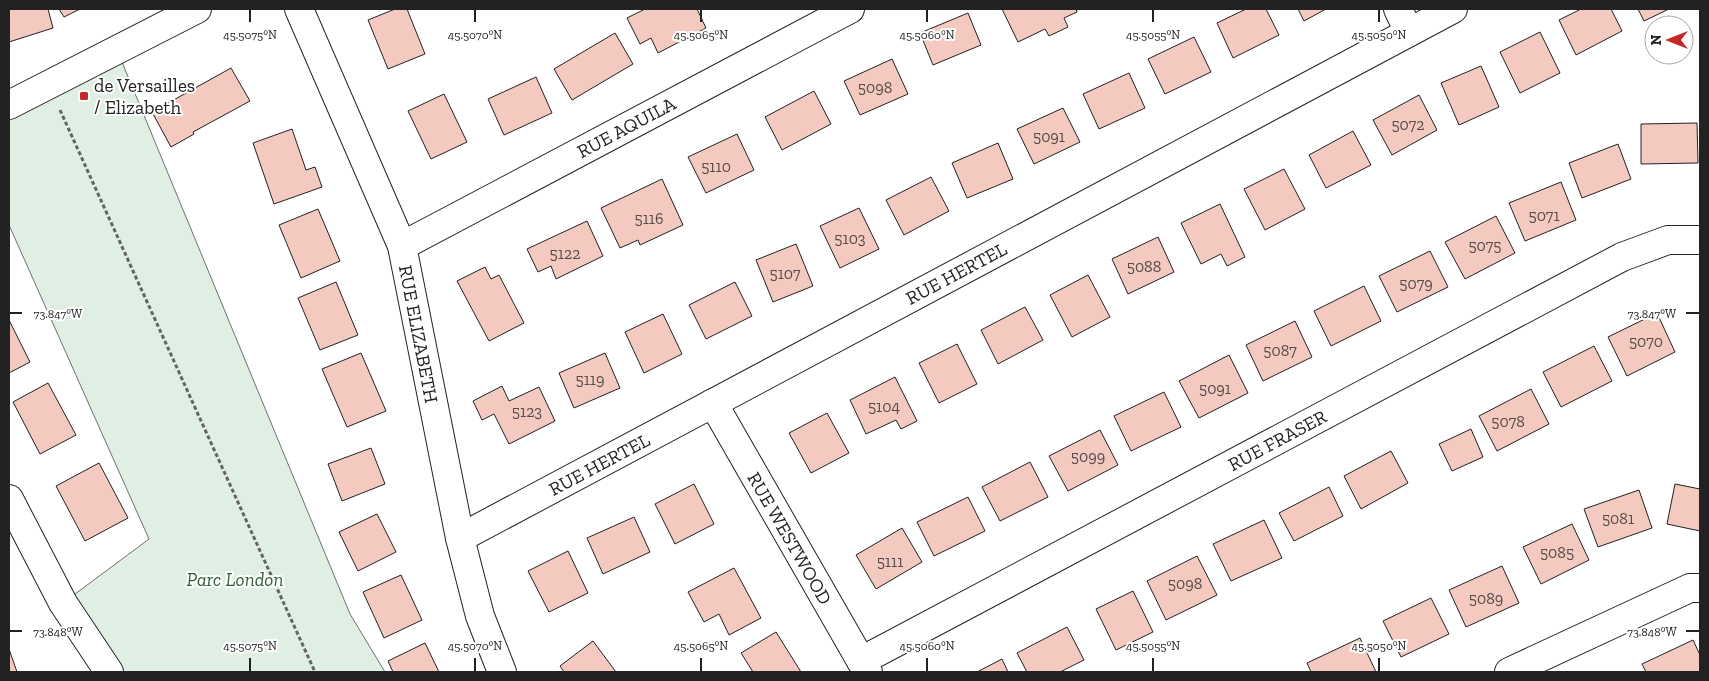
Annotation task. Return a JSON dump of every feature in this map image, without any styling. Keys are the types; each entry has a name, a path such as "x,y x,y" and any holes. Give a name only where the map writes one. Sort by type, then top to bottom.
{"street":[{"path":"9,105 197,9"},
{"name":"RUE ELIZABETH","path":"299,9 402,246 460,538 480,616 502,672"},
{"name":"RUE AQUILA","path":"402,246 850,9"},
{"name":"RUE HERTEL","path":"460,538 713,403 1404,20 1453,9"},
{"name":"RUE FRASER","path":"864,667 1622,257 1668,240 1700,240"},
{"name":"RUE WESTWOOD","path":"713,403 864,667"},
{"path":"9,499 63,603 110,672"},
{"path":"1509,672 1690,588 1700,588"}],"path":[{"path":"48,85 315,672"}],"green space":[{"name":"Parc London","path":"117,50 350,614 385,672 109,672 63,603 149,539 9,225 9,105"}],"building":[{"path":"9,9 48,9 53,28 9,42"},
{"path":"59,9 80,9 64,17"},
{"path":"395,9 407,9 425,54 388,69 368,20"},
{"path":"645,9 697,9 706,28 658,53 651,38 640,44 627,18"},
{"path":"1002,9 1076,9 1077,12 1064,18 1068,27 1049,36 1045,29 1018,42"},
{"path":"1246,9 1266,9 1279,35 1233,58 1217,23"},
{"path":"1298,9 1326,9 1304,21"},
{"path":"1581,9 1611,9 1622,31 1576,55 1559,20"},
{"path":"1638,9 1669,9 1656,15 1644,15 1644,21"},
{"path":"968,13 981,45 933,65 920,33"},
{"path":"1540,32 1560,73 1520,93 1500,52"},
{"path":"615,33 633,64 572,100 554,69"},
{"path":"1194,37 1211,72 1165,94 1148,59"},
{"path":"892,59 908,94 860,115 844,81"},
{"path":"1481,66 1499,107 1459,125 1441,83"},
{"path":"231,68 250,101 193,132 194,134 171,147 152,112"},
{"path":"1129,73 1145,108 1099,129 1083,94"},
{"path":"536,77 552,113 504,135 488,99"},
{"path":"814,91 831,124 782,150 765,117"},
{"path":"444,94 467,142 431,159 408,111"},
{"path":"1419,95 1437,130 1392,155 1373,120"},
{"path":"1063,108 1080,142 1034,164 1017,129"},
{"path":"1697,123 1698,163 1641,164 1641,124"},
{"path":"292,129 306,170 315,167 322,187 274,204 253,143"},
{"path":"1353,131 1371,165 1326,188 1309,155"},
{"path":"737,134 754,170 706,193 688,157"},
{"path":"998,143 1013,179 967,198 952,163"},
{"path":"1618,144 1631,179 1582,198 1569,163"},
{"path":"1284,169 1305,209 1265,230 1244,189"},
{"path":"931,177 949,211 904,235 886,200"},
{"path":"662,179 683,225 640,245 638,240 620,248 601,208"},
{"path":"1561,182 1576,220 1525,241 1509,203"},
{"path":"1220,204 1245,257 1227,266 1221,254 1201,264 1181,223"},
{"path":"859,208 879,249 840,268 820,226"},
{"path":"318,209 340,261 301,278 279,225"},
{"path":"1496,216 1515,253 1465,279 1445,242"},
{"path":"587,221 603,256 556,279 551,266 538,272 527,249"},
{"path":"1158,237 1174,272 1128,294 1112,259"},
{"path":"796,244 813,286 773,302 756,260"},
{"path":"1430,251 1448,287 1397,312 1379,276"},
{"path":"485,267 491,279 499,275 524,323 489,341 457,281"},
{"path":"1088,275 1110,317 1072,337 1050,295"},
{"path":"336,282 358,335 320,350 298,298"},
{"path":"735,282 752,316 706,339 689,305"},
{"path":"1364,286 1381,321 1331,346 1314,311"},
{"path":"1025,307 1043,340 998,364 981,330"},
{"path":"1657,313 1675,352 1627,376 1608,337"},
{"path":"663,314 682,354 644,373 625,332"},
{"path":"9,320 30,362 9,373"},
{"path":"1295,321 1312,357 1263,381 1246,345"},
{"path":"957,344 977,384 939,403 919,363"},
{"path":"1594,346 1612,381 1561,407 1543,372"},
{"path":"361,353 386,411 347,427 322,369"},
{"path":"605,353 620,388 574,408 559,373"},
{"path":"1229,355 1248,393 1199,418 1179,381"},
{"path":"895,377 917,421 901,429 896,420 866,434 850,400"},
{"path":"48,383 76,435 40,454 13,402"},
{"path":"502,386 509,401 539,387 555,421 509,444 494,414 482,420 473,401"},
{"path":"1531,389 1549,424 1497,451 1479,416"},
{"path":"1164,392 1181,427 1131,451 1114,416"},
{"path":"827,413 849,453 811,473 789,433"},
{"path":"1471,429 1483,457 1452,471 1439,444"},
{"path":"1100,430 1118,465 1068,491 1049,456"},
{"path":"371,448 385,484 342,501 328,464"},
{"path":"1391,451 1408,483 1361,509 1344,476"},
{"path":"1030,462 1048,497 1000,521 982,487"},
{"path":"99,463 128,518 85,541 56,486"},
{"path":"694,484 714,524 675,544 655,504"},
{"path":"1675,484 1700,489 1700,531 1667,524"},
{"path":"1329,487 1343,516 1294,541 1279,513"},
{"path":"1639,490 1652,528 1598,547 1584,509"},
{"path":"968,497 985,531 934,556 917,522"},
{"path":"377,514 396,552 358,571 339,532"},
{"path":"634,517 650,552 603,574 587,538"},
{"path":"1264,520 1282,558 1231,581 1213,544"},
{"path":"1572,524 1589,560 1541,584 1523,547"},
{"path":"902,528 922,562 876,589 856,555"},
{"path":"568,551 588,593 549,612 528,571"},
{"path":"1197,556 1217,595 1166,620 1147,581"},
{"path":"1502,566 1519,603 1466,627 1449,590"},
{"path":"734,568 761,618 729,635 719,614 704,622 688,592"},
{"path":"401,575 422,620 384,638 363,592"},
{"path":"1133,591 1153,632 1116,650 1096,609"},
{"path":"1431,598 1449,634 1401,657 1383,621"},
{"path":"1067,627 1084,660 1060,672 1027,672 1017,653"},
{"path":"776,632 801,672 753,672 741,653"},
{"path":"1360,638 1376,672 1311,672 1307,663"},
{"path":"1693,640 1700,655 1700,672 1646,672 1642,664"},
{"path":"593,641 616,672 564,672 560,666"},
{"path":"425,643 439,672 393,672 388,661"},
{"path":"9,649 17,672 9,672"},
{"path":"1002,659 1008,672 977,672"}],"place":[{"name":"de Versailles / Elizabeth","path":"84,96"}]}
